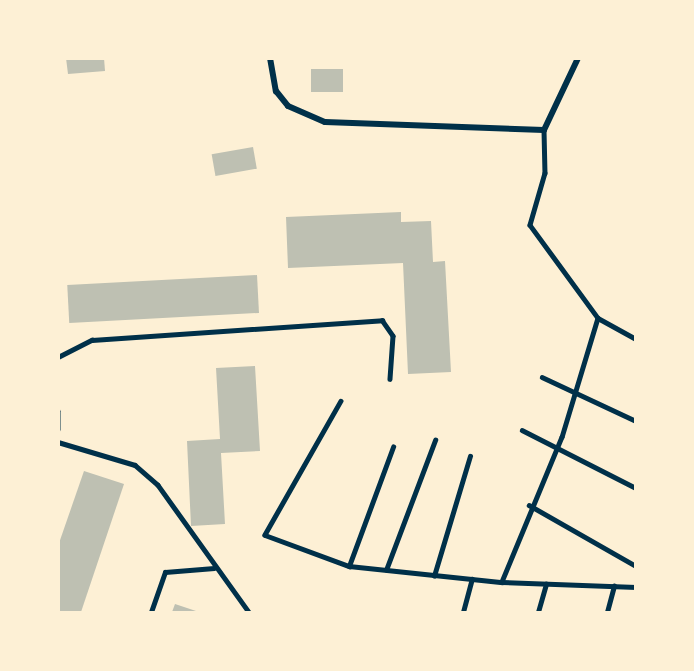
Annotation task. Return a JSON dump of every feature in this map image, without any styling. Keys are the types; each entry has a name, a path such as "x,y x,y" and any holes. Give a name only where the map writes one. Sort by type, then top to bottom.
{"street":[{"path":"270,58 276,91 288,106 325,122 544,129 578,58"}],"lane":[{"path":"544,129 544,173 530,225 598,318 636,339"},
{"path":"502,582 529,506 556,448 598,318"},
{"path":"58,357 92,340 382,320 393,336 390,379"},
{"path":"542,377 636,421"},
{"path":"341,401 265,535 348,566 502,582 636,587"},
{"path":"58,411 58,429"},
{"path":"522,430 636,488"},
{"path":"386,570 435,440"},
{"path":"58,442 135,465 158,485 214,568 249,612"},
{"path":"348,566 393,447"},
{"path":"434,576 470,456"},
{"path":"529,506 636,566"},
{"path":"152,612 165,572 214,568"},
{"path":"463,612 472,579"},
{"path":"538,612 546,584"},
{"path":"607,612 614,586"}],"building":[{"path":"66,58 104,58 105,71 68,74"},
{"path":"311,69 343,69 343,92 311,92"},
{"path":"253,147 257,169 215,176 212,154"},
{"path":"401,212 401,222 431,221 433,262 445,261 451,372 408,374 403,263 288,268 286,217"},
{"path":"257,275 259,313 69,323 67,285"},
{"path":"255,366 260,451 221,453 225,524 191,526 187,441 220,439 216,368"},
{"path":"84,471 124,484 81,612 58,612 58,546"},
{"path":"175,604 199,612 172,612"}]}
